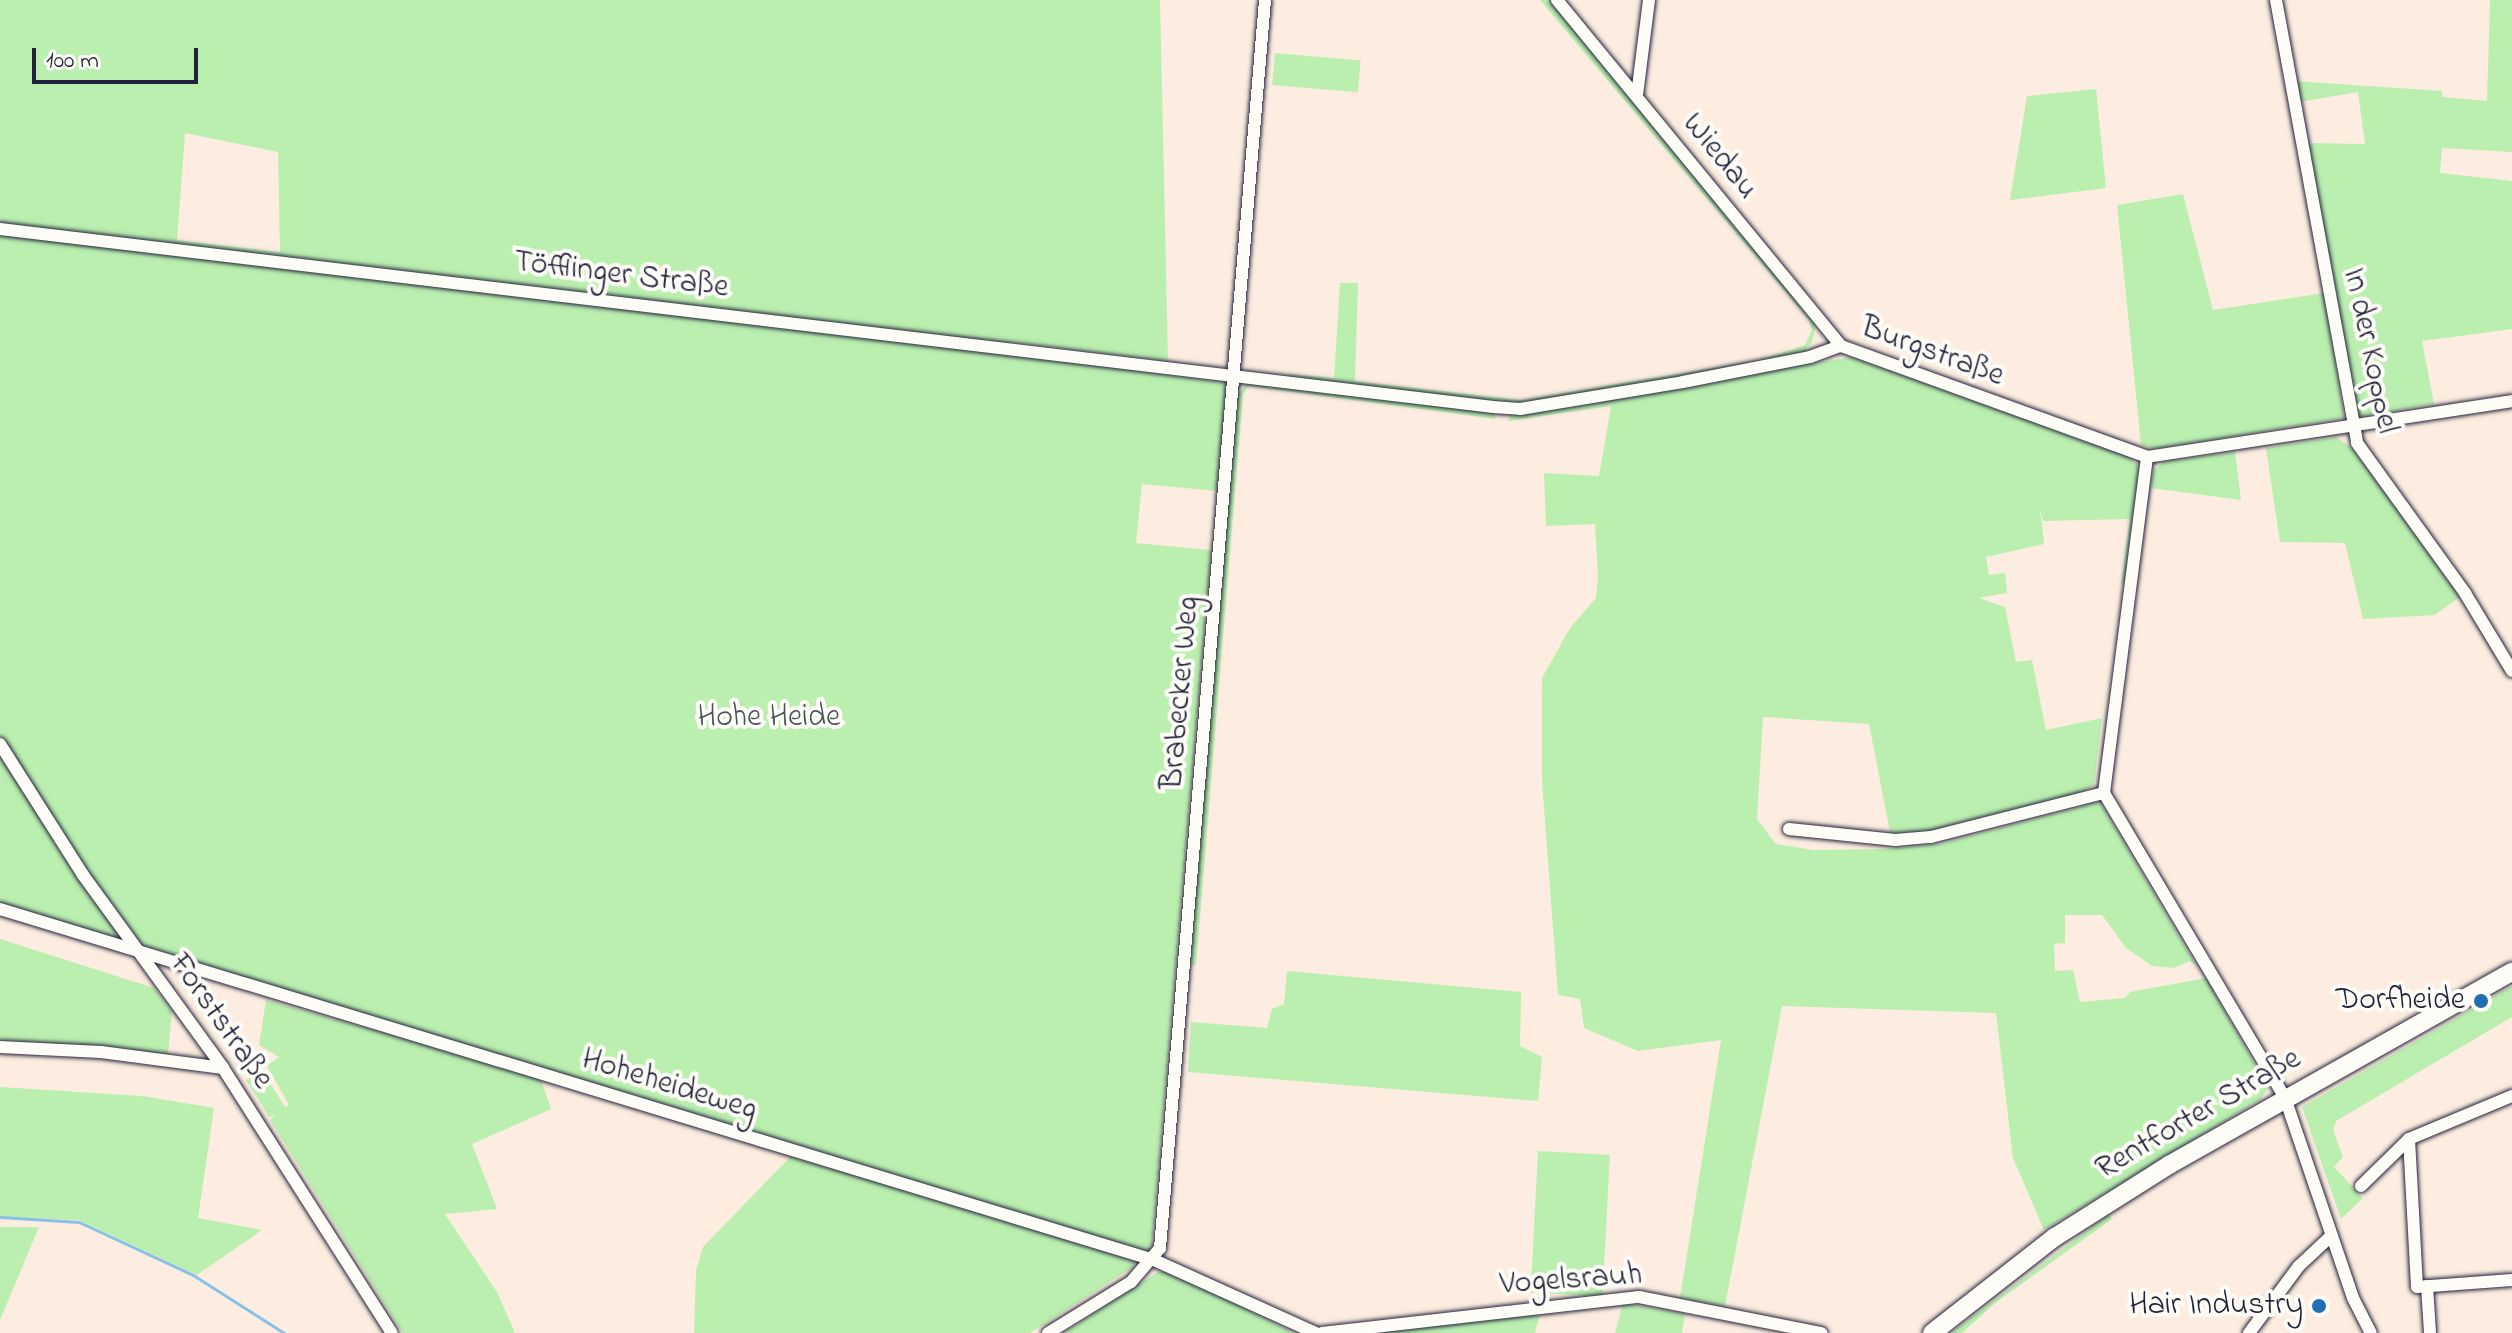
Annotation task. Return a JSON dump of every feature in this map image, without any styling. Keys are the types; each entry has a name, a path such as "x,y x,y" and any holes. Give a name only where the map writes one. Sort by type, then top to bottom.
{"main road":[{"name":"Rentforter Straße","path":"1932,1333 2055,1237 2285,1098 2512,972"}],"street":[{"name":"Brabecker Weg","path":"1154,1260 1165,1214 1265,0"},
{"name":"Wiedau","path":"1557,0 1841,346"},
{"path":"1637,95 1649,0"},
{"name":"In der Koppel","path":"2276,0 2352,428 2512,671"},
{"name":"Töfflinger Straße","path":"0,229 1235,375"},
{"name":"Burgstraße","path":"1235,375 1520,409 1770,366 1841,346 2147,457 2352,428 2512,401"},
{"path":"2147,457 2104,793 2285,1098 2331,1236 2371,1333"},
{"name":"Forststraße","path":"0,744 139,953 223,1068 392,1333"},
{"path":"1789,829 1895,840 1931,837 2104,793"},
{"name":"Hoheheideweg","path":"0,909 1154,1260 1316,1333"},
{"path":"0,1047 101,1052 223,1068"},
{"path":"2361,1186 2409,1139 2512,1096"},
{"path":"2409,1139 2417,1287 2512,1280"},
{"path":"2249,1333 2299,1266 2331,1236"},
{"path":"1048,1333 1131,1282 1154,1260"},
{"path":"2427,1286 2430,1333"},
{"name":"Vogelsrauh","path":"1322,1333 1639,1297 1821,1333"}],"green space":[{"name":"Hohe Heide","path":"0,0 1160,0 1168,361 1011,342 1010,353 1227,383 1217,491 1142,484 1136,543 1211,550 1151,1253 0,909","holes":["185,133 278,152 280,252 177,240"]},
{"path":"1540,0 1550,0 1816,323 1812,342 1802,354 1764,363 1523,405 1290,378 1290,374 1334,378 1340,283 1358,283 1355,381 1521,400 1760,360 1805,345 1812,330 1809,320"},
{"path":"2490,0 2512,0 2512,152 2442,148 2440,173 2512,181 2512,329 2422,341 2434,404 2356,417 2306,143 2365,144 2358,92 2299,102 2294,81 2442,91 2442,97 2487,101"},
{"path":"1275,53 1361,60 1358,92 1272,85"},
{"path":"2096,89 2106,188 2010,200 2027,96"},
{"path":"2183,194 2213,310 2324,293 2344,418 2155,449 2141,445 2117,205"},
{"path":"1852,357 2129,457 2142,470 2126,582 2121,584 2130,519 2043,521 2040,508 2044,544 1986,557 1989,575 2005,573 2007,593 1979,598 2005,607 2016,662 2032,660 2046,730 2102,718 2094,785 2070,798 1942,830 1896,834 1890,832 1869,724 1763,717 1757,819 1776,844 1813,850 1885,849 1940,844 2100,802 2197,967 2190,961 2173,968 2152,966 2126,948 2102,915 2065,915 2065,943 2054,944 2055,971 2073,970 2080,1002 2125,998 2130,992 2206,978 2268,1088 2261,1099 2044,1230 2013,1158 1996,1013 1782,1006 1725,1306 1680,1298 1721,1040 1638,1051 1584,1028 1580,999 1558,995 1542,781 1542,678 1570,628 1596,598 1598,578 1595,524 1546,526 1544,473 1599,476 1611,406 1508,421 1511,414"},
{"path":"1248,383 1493,412 1496,419 1248,386 1243,395 1196,965 1190,964 1237,394"},
{"path":"2336,437 2352,448 2461,596 2435,615 2363,619 2345,543 2280,542 2266,448"},
{"path":"2235,452 2241,500 2151,488 2153,471 2163,462"},
{"path":"0,939 154,988 172,1011 168,1054 0,1042"},
{"path":"1287,971 1521,992 1520,1046 1542,1057 1538,1101 1188,1072 1191,1022 1267,1028 1272,1009 1284,1004"},
{"path":"2512,986 2512,1017 2336,1121 2333,1130 2343,1157 2334,1167 2363,1198 2341,1219 2302,1107"},
{"path":"266,1000 540,1077 551,1109 472,1144 497,1209 445,1214 497,1292 515,1333 403,1333 270,1120 275,1115 269,1117 246,1080 262,1070 285,1107 289,1105 267,1066 279,1057 259,1045"},
{"path":"0,1087 142,1096 214,1108 198,1218 262,1230 197,1275 78,1220 0,1217"},
{"path":"1538,1151 1610,1155 1602,1297 1531,1293"},
{"path":"792,1155 1135,1261 1133,1267 1030,1333 694,1333 696,1271 703,1247"},
{"path":"2109,1214 2112,1219 1995,1303 1962,1333 1951,1333"},
{"path":"0,1227 39,1227 0,1320"},
{"path":"1158,1272 1170,1272 1294,1333 1064,1333"},
{"path":"1623,1303 1685,1314 1682,1333 1615,1333"},
{"path":"1540,1312 1535,1333 1350,1333"}],"waterway":[{"path":"0,1217 79,1222 193,1275 284,1333"}],"place":[{"name":"Dorfheide","path":"2481,1001"},
{"name":"Hair Industry","path":"2319,1306"}]}
